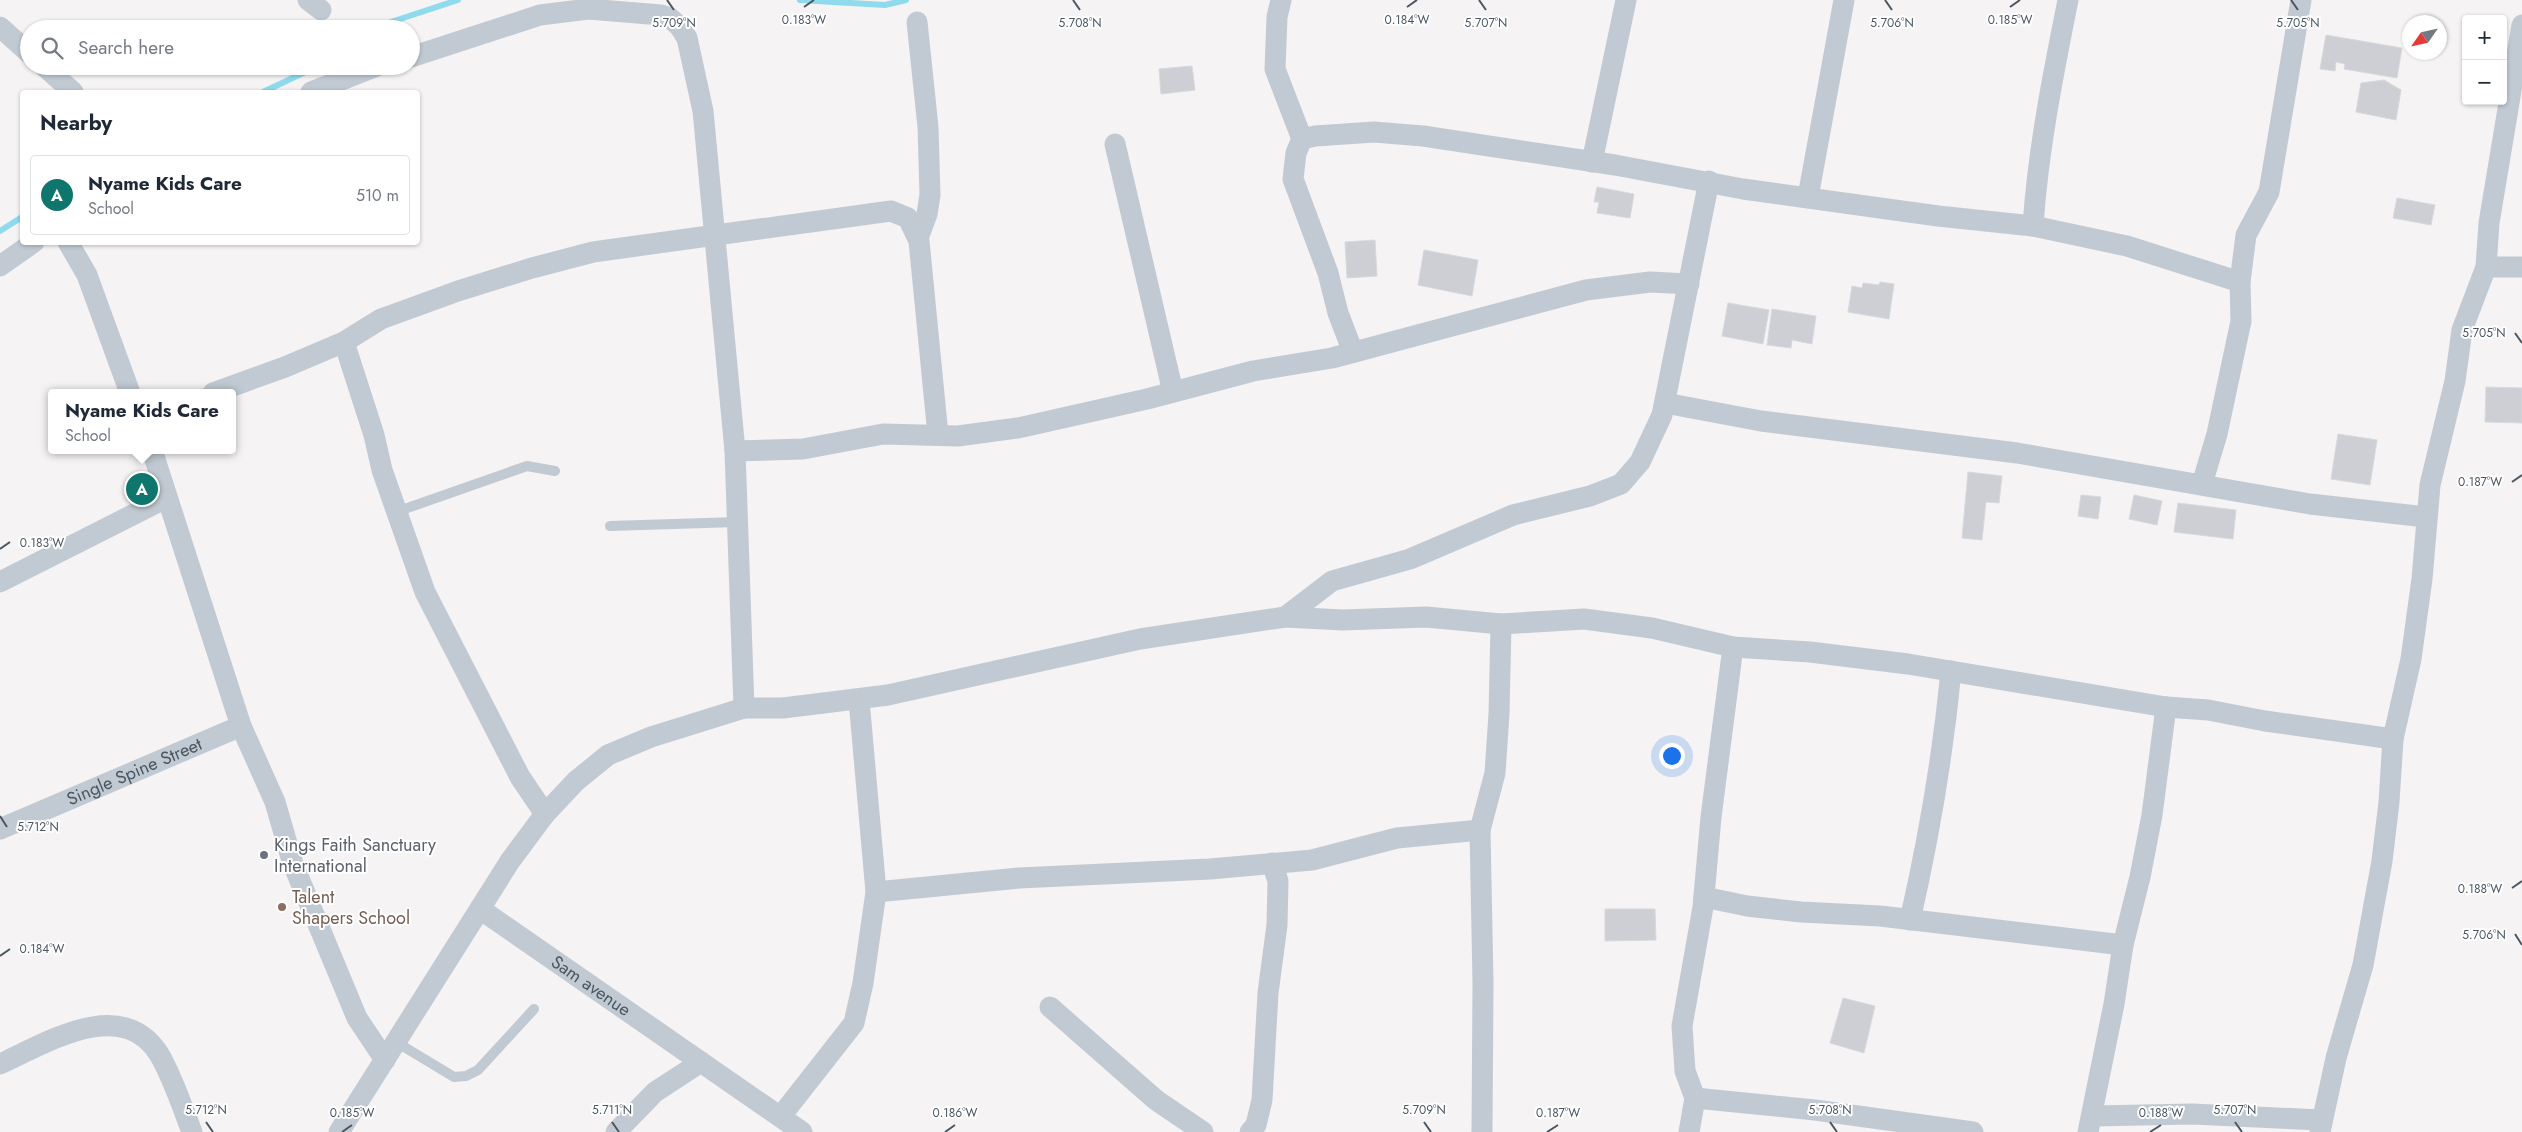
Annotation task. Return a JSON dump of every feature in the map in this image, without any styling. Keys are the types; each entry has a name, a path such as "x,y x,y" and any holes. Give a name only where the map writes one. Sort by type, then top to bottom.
{"street":[{"path":"1281,0 1277,17 1275,69 1302,140 1296,153 1293,179 1328,273 1338,313 1353,352"},
{"path":"1592,162 1626,0"},
{"path":"1808,198 1844,0"},
{"path":"2033,226 2048,102 2068,0"},
{"path":"2202,484 2217,434 2241,321 2240,282 2246,235 2269,192 2302,0"},
{"path":"420,54 540,15 588,9 662,15 670,18 680,27 687,38 703,110 735,451 744,708"},
{"path":"917,22 928,127 930,195 927,214 918,238"},
{"path":"2166,707 2150,824 2140,877 2123,945 2114,1004 2091,1124 2192,1114 2320,1126 2336,1058 2363,965 2382,861 2389,802 2393,739 2411,658 2422,579 2430,485 2455,381 2462,330 2486,267 2489,224 2522,25"},
{"path":"0,27 20,45"},
{"path":"54,75 71,90"},
{"path":"317,90 354,75"},
{"path":"1302,140 1315,136 1341,134 1423,136 1709,181 1743,189 1938,216 2033,226 2127,246 2240,282"},
{"path":"1115,144 1173,392"},
{"path":"1285,616 1332,581 1410,559 1514,515 1590,496 1622,484 1640,462 1662,415 1709,181"},
{"path":"224,389 285,367 344,342 381,319 458,290 532,268 593,252 891,211 908,218 918,238 938,436"},
{"path":"0,266 30,245"},
{"path":"70,245 87,275 129,389"},
{"path":"2486,267 2522,268"},
{"path":"735,451 803,449 883,434 958,436 1018,428 1173,392 1253,371 1353,352 1586,290 1650,282 1689,284"},
{"path":"344,342 374,435 382,470 425,592 520,777 545,814"},
{"path":"1665,403 1762,421 2017,454 2202,484 2310,504 2426,517"},
{"path":"153,454 242,726 274,802 293,864 358,1018 385,1060"},
{"path":"0,582 166,498"},
{"path":"339,1132 510,861 545,814 576,781 608,755 651,737 744,708 783,708 860,700 1140,639 1285,616 1343,620 1426,617 1501,624 1584,619 1652,628 1733,647 1810,652 1951,671 2166,707 2208,710 2265,721 2393,739"},
{"path":"1482,1132 1483,983 1480,830 1495,773 1499,714 1501,624"},
{"path":"1690,1132 1695,1098 1686,1071 1682,1026 1704,897 1711,817 1733,647"},
{"path":"1910,920 1930,836 1944,746 1951,671"},
{"path":"781,1116 854,1023 876,892 860,700"},
{"name":"Single Spine Street","path":"0,829 242,726"},
{"path":"876,892 1019,878 1137,874 1312,860 1397,838 1480,830"},
{"path":"1250,1132 1256,1125 1262,1100 1268,993 1277,926 1278,881 1272,863"},
{"path":"1704,897 1747,906 1801,912 1880,916 2123,945"},
{"name":"Sam avenue","path":"480,909 802,1132"},
{"path":"1050,1008 1156,1100 1203,1132"},
{"path":"0,1064 72,1031 107,1024 136,1031 158,1053 192,1132"},
{"path":"616,1132 655,1092 701,1062"},
{"path":"1695,1098 1815,1110 1973,1132"}],"lane":[{"path":"396,512 527,466 555,471"},
{"path":"610,526 737,522"},
{"path":"396,1042 454,1077 466,1076 478,1070 534,1009"}],"building":[{"path":"2326,35 2402,48 2397,78 2344,69 2345,64 2336,62 2335,71 2320,69"},
{"path":"1192,66 1195,90 1161,94 1159,69"},
{"path":"2384,80 2401,90 2396,120 2356,112 2361,83"},
{"path":"1597,187 1634,194 1630,218 1597,213 1599,202 1594,202"},
{"path":"2397,198 2435,205 2431,225 2393,218"},
{"path":"1375,240 1377,276 1347,278 1345,242"},
{"path":"1424,250 1478,260 1472,296 1418,285"},
{"path":"1880,282 1894,284 1889,319 1848,312 1852,286 1862,288 1863,283 1879,285"},
{"path":"1728,303 1769,310 1763,344 1722,336"},
{"path":"1772,309 1816,316 1812,344 1792,340 1791,348 1767,345"},
{"path":"2486,387 2522,388 2522,423 2485,422"},
{"path":"2338,434 2377,440 2370,485 2331,479"},
{"path":"1968,472 2002,476 1999,503 1986,502 1982,540 1962,538"},
{"path":"2081,495 2101,497 2098,519 2078,516"},
{"path":"2134,495 2162,501 2157,525 2129,519"},
{"path":"2178,503 2236,510 2233,539 2174,532"},
{"path":"1605,909 1655,909 1656,940 1605,941"},
{"path":"1843,998 1875,1006 1864,1053 1830,1043"}],"waterway":[{"path":"397,20 458,0"},
{"path":"800,0 885,5 906,0"},
{"path":"267,90 299,75"},
{"path":"0,231 20,218"}],"place":[{"name":"Nyame Kids Care","path":"142,489"},
{"name":"Kings Faith Sanctuary International","path":"264,855"},
{"name":"Talent Shapers School","path":"282,907"}]}
